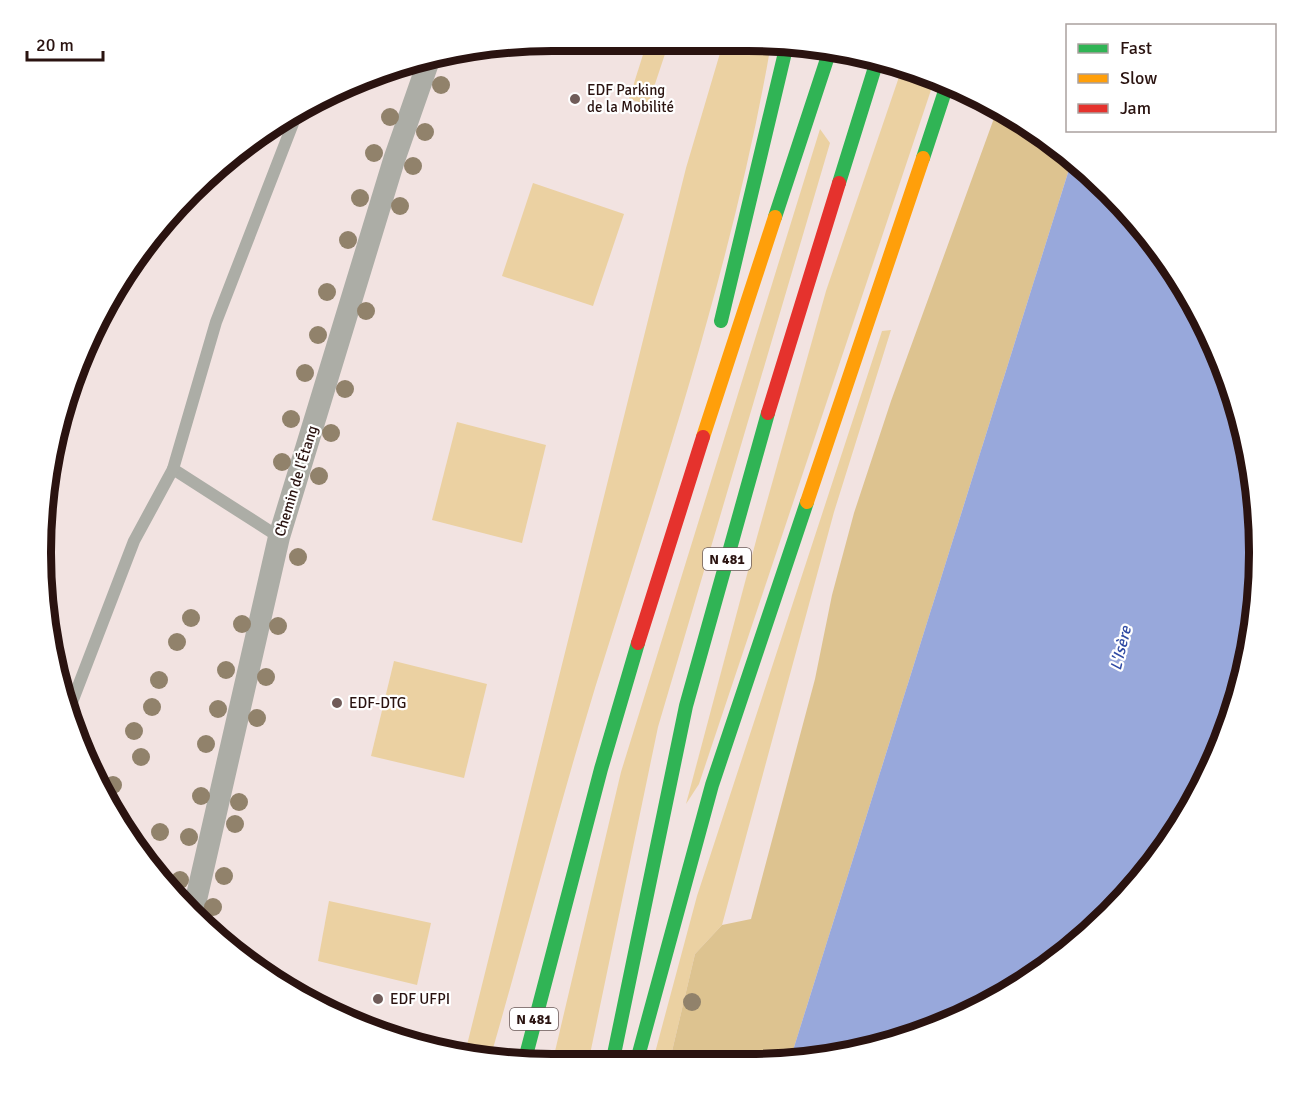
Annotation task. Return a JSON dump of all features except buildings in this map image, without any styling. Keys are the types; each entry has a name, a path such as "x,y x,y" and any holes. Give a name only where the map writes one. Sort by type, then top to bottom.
{"highway":[{"path":"716,335 785,52"},
{"name":"N 481","path":"526,1053 545,974 601,769 662,561 827,58"},
{"name":"N 481","path":"614,1054 686,706 784,357 875,67"},
{"path":"639,1054 712,785 945,92"},
{"path":"601,769 646,568"},
{"path":"523,1013 545,974"}],"street":[{"name":"Chemin de l'Étang","path":"195,904 279,537 394,160 426,67"}],"lane":[{"path":"73,699 135,541 173,469 216,322 292,124"},
{"path":"173,469 279,537"}],"shaded area":[{"path":"644,51 666,51 648,105 629,99"},
{"path":"721,51 770,52 737,208 694,369 595,688 494,1045 492,1050 467,1046 686,168"},
{"path":"900,75 932,86 699,784 686,804 757,537 826,291"},
{"path":"995,116 1069,168 793,1052 671,1054 695,954 722,925 751,919 815,679 832,595 854,513 891,401"},
{"path":"820,129 830,143 658,727 590,1054 554,1054 621,772"},
{"path":"533,183 624,214 593,306 502,276"},
{"path":"891,330 834,512 722,925 695,954 671,1054 655,1054 697,896 882,331"},
{"path":"457,422 546,445 522,543 432,520"},
{"path":"394,661 487,684 464,778 371,756"},
{"path":"329,901 431,923 417,985 318,961"}],"water":[{"name":"L'Isère","path":"1069,168 1125,222 1182,302 1211,361 1232,423 1245,487 1249,552 1248,585 1239,650 1222,714 1211,744 1182,803 1145,858 1102,907 1053,950 998,987 939,1016 877,1037 793,1052"}],"traffic: fast":[{"path":"721,321 785,52"},
{"path":"775,217 827,58"},
{"path":"839,183 875,68"},
{"path":"923,158 945,92"},
{"path":"614,1054 686,706 768,413"},
{"path":"639,1054 712,785 807,502"},
{"path":"527,1053 601,769 638,643"}],"traffic: slow":[{"path":"807,502 923,158"},
{"path":"703,437 775,217"}],"traffic: jam":[{"path":"768,413 839,183"},
{"path":"638,643 703,437"}],"place":[{"name":"EDF Parking de la Mobilité","path":"575,99"},
{"name":"EDF-DTG","path":"337,703"},
{"name":"EDF UFPI","path":"378,999"}]}
